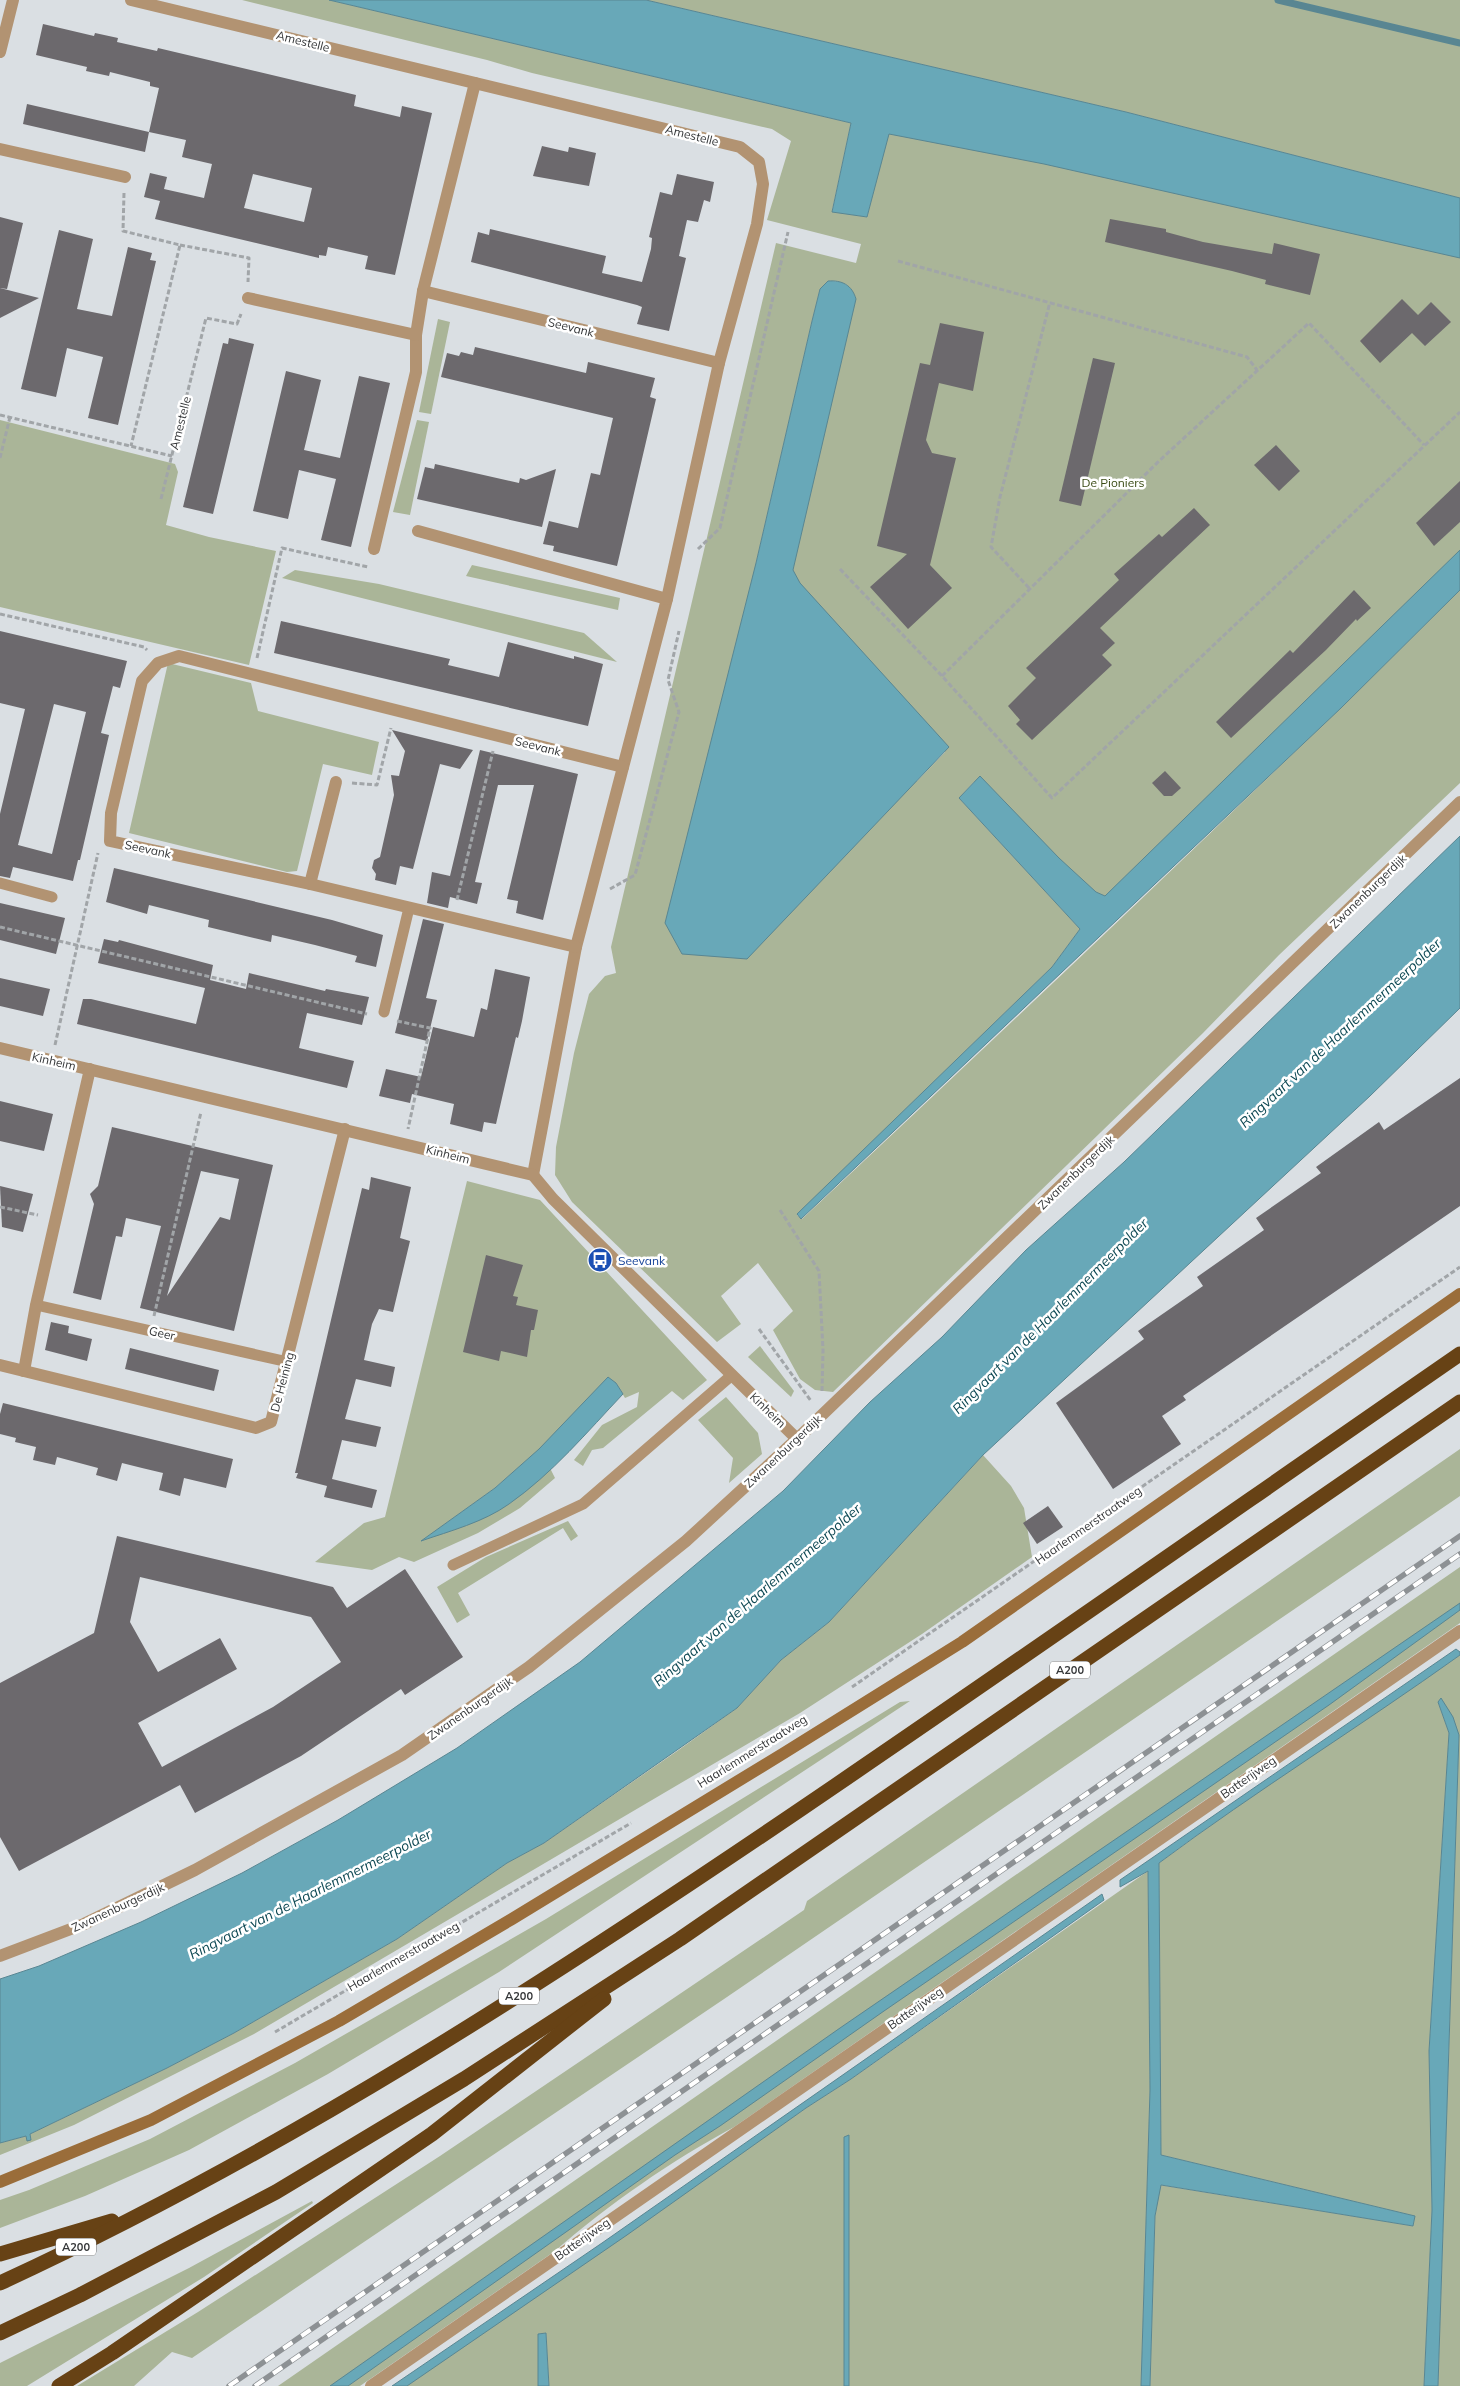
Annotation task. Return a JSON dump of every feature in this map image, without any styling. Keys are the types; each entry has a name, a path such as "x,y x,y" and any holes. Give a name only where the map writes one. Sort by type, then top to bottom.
{"highway":[{"name":"A200","path":"0,2283 152,2210 271,2146 423,2056 626,1928 1460,1354"},
{"name":"A200","path":"0,2333 80,2296 276,2192 464,2079 680,1939 1460,1402"},
{"name":"A200","path":"59,2386 112,2353 432,2134 680,1939"},
{"name":"A200","path":"0,2254 152,2210"}],"main road":[{"name":"Haarlemmerstraatweg","path":"0,2182 151,2120 339,2021 554,1894 962,1642 1460,1294"}],"street":[{"path":"0,52 13,0"},
{"name":"Amestelle","path":"131,0 740,147 759,162 763,184 757,224 719,363"},
{"path":"374,549 416,372 416,335 423,291 475,83"},
{"path":"0,149 125,177"},
{"name":"Seevank","path":"423,291 719,363"},
{"path":"248,298 416,335"},
{"path":"533,1175 576,948 667,598 719,363"},
{"path":"418,532 667,598"},
{"name":"Seevank","path":"576,948 310,884 110,841 111,813 142,681 158,663 179,656 623,767"},
{"path":"310,884 336,782"},
{"name":"Zwanenburgerdijk","path":"0,1956 84,1924 196,1870 402,1755 528,1667 679,1547 822,1416 1460,802"},
{"name":"Kinheim","path":"0,1048 533,1175 553,1199 797,1439"},
{"path":"24,1371 36,1305 90,1069"},
{"name":"De Heining","path":"0,1365 256,1428 271,1422 288,1362 345,1129"},
{"name":"Batterijweg","path":"371,2386 1460,1631"}],"lane":[{"path":"0,883 52,897"},
{"path":"383,1016 409,908"},
{"name":"Geer","path":"36,1305 288,1362"},
{"path":"452,1565 583,1504 732,1375"}],"path":[{"name":"Amestelle","path":"125,177 123,231 180,245 249,258 248,298 237,324 206,318 161,500"},
{"path":"697,556 699,546 720,528 788,232"},
{"path":"131,446 180,245"},
{"path":"898,261 1247,357 1257,370"},
{"path":"1029,588 991,547 1000,496 1050,302"},
{"path":"942,676 1029,588 1309,322 1424,446"},
{"path":"840,569 942,676 1052,798 1460,412"},
{"path":"0,415 172,456"},
{"path":"0,458 10,417"},
{"path":"254,675 282,548 372,568 374,549"},
{"path":"0,614 144,647 158,663"},
{"path":"588,901 635,875 679,712 668,680 681,623"},
{"path":"336,782 377,786 396,710"},
{"path":"453,918 497,735"},
{"path":"51,1060 100,846 110,841"},
{"path":"0,927 430,1028 404,1143"},
{"path":"150,1331 204,1096"},
{"path":"0,1207 56,1219"},
{"path":"780,1210 819,1271 823,1350 822,1416"},
{"name":"Haarlemmerstraatweg","path":"850,1689 1460,1267"},
{"path":"759,1328 822,1416"},
{"name":"Haarlemmerstraatweg","path":"268,2036 632,1822"}],"green space":[{"name":"De Pioniers","path":"242,0 329,0 851,123 832,211 867,217 889,127 1460,246 1460,565 1103,913 974,782 959,798 1080,929 1052,967 797,1215 802,1219 968,1063 1215,828 1460,590 1460,783 1279,955 1203,1033 833,1392 815,1390 800,1379 773,1330 793,1311 758,1263 721,1296 741,1324 717,1342 572,1202 555,1175 556,1147 574,1053 589,994 605,976 616,973 611,947 776,243 856,263 861,244 767,220 791,141 772,129 532,73 487,60","holes":["828,281 847,285 780,583 945,752 917,781 756,563 820,289"]},
{"path":"646,0 1460,0 1460,198 1126,112"},
{"path":"438,319 450,322 431,414 419,412"},
{"path":"0,420 175,464 178,472 166,525 209,537 276,551 249,665 0,607"},
{"path":"417,420 429,422 410,515 393,512"},
{"path":"472,565 620,598 618,610 466,576"},
{"path":"295,570 379,584 584,633 617,662 282,578"},
{"path":"168,663 251,683 258,711 379,742 372,775 323,764 297,871 287,872 129,833"},
{"path":"467,1181 540,1200 707,1380 683,1400 672,1391 603,1448 592,1450 583,1466 574,1460 602,1425 637,1407 639,1392 625,1398 616,1383 495,1488 423,1540 466,1525 509,1504 550,1468 555,1478 520,1508 478,1533 414,1562 399,1557 372,1570 315,1562 364,1523 385,1517"},
{"path":"760,1346 794,1391 791,1397 748,1357"},
{"path":"726,1397 758,1433 762,1454 729,1483 733,1458 698,1420"},
{"path":"1460,1449 1460,1496 727,1997 192,2358 172,2352 134,2386 77,2386 198,2312 440,2156 804,1910 807,1901"},
{"path":"983,1455 1011,1486 1024,1508 1032,1557 922,1634 800,1713 254,2034 74,2125 0,2155 0,2143 26,2136 31,2139 30,2134 167,2068 234,2033 397,1939 507,1863 544,1843 680,1749 737,1708 781,1660 829,1622"},
{"path":"568,1521 578,1536 571,1541 563,1528 458,1593 470,1615 457,1623 437,1587 486,1557"},
{"path":"1460,1567 1460,1623 734,2127 687,2154 641,2184 555,2251 360,2386 278,2386"},
{"path":"1460,1655 1460,2386 1438,2386 1459,1735 1438,1702 1449,1733 1429,2051 1432,2210 1424,2386 1150,2386 1155,2216 1160,2185 1413,2226 1414,2216 1161,2155 1159,1863 1258,1791"},
{"path":"910,1701 499,1972 328,2074 189,2150 85,2196 0,2228 0,2200 29,2190 150,2139 295,2063 546,1919 900,1702"},
{"path":"1148,1871 1150,2090 1141,2386 849,2386 849,2136 844,2137 844,2386 549,2386 546,2333 538,2334 538,2386 405,2386 806,2108 851,2079"},
{"path":"312,2201 313,2203 204,2277 27,2386 0,2386 0,2363 189,2268"}],"water":[{"path":"329,0 646,0 1126,112 1460,198 1460,258 1044,164 889,134 867,217 832,212 851,123"},
{"path":"828,281 838,281 846,284 852,290 856,299 793,570 800,583 949,747 747,959 682,954 665,923 756,563 820,289"},
{"path":"1460,550 1460,590 1341,708 801,1219 797,1214 1052,967 1080,929 959,798 980,776 1059,858 1096,892 1105,896"},
{"name":"Ringvaart van de Haarlemmermeerpolder","path":"1460,836 1460,1008 1370,1096 983,1455 829,1622 781,1660 737,1708 544,1843 507,1863 397,1939 234,2033 167,2068 30,2134 31,2140 27,2141 26,2136 0,2143 0,1979 39,1966 141,1922 242,1873 338,1820 457,1748 580,1662 783,1491 870,1402 942,1337 1026,1250 1124,1162"},
{"path":"608,1377 616,1383 623,1394 569,1452 540,1479 509,1504 489,1516 421,1541 495,1488 539,1449"},
{"path":"1460,1603 1460,1610 1329,1705 720,2126 675,2155 348,2386 330,2386 840,2028"},
{"path":"1456,1649 1460,1652 1460,1655 1233,1810 1159,1863 1161,2155 1415,2216 1413,2226 1161,2185 1155,2216 1150,2386 1141,2386 1150,2090 1148,1871 1120,1887 1120,1880"},
{"path":"1441,1698 1453,1717 1459,1735 1438,2386 1424,2386 1432,2210 1429,2051 1449,1733 1438,1702"},
{"path":"1102,1894 1104,1900 627,2235 407,2386 392,2386 602,2243"},
{"path":"849,2135 849,2386 844,2386 844,2137"},
{"path":"546,2333 549,2386 538,2386 538,2334"}],"building":[{"path":"43,24 94,36 95,33 118,38 117,42 157,51 158,48 356,95 354,106 400,117 402,106 432,113 395,275 365,269 368,256 328,247 326,256 319,255 319,258 155,219 160,201 144,197 150,173 167,177 164,189 204,198 212,164 182,157 186,140 149,132 159,88 150,86 150,82 110,72 109,76 86,71 87,67 36,55","holes":["253,174 312,188 304,222 244,208"]},
{"path":"27,104 149,132 145,152 23,124"},
{"path":"542,146 568,152 569,147 596,153 589,186 533,176"},
{"path":"677,174 714,182 710,202 704,200 698,222 687,220 679,256 686,258 669,331 637,324 642,307 637,305 471,262 478,232 489,235 490,229 606,256 602,273 642,282 651,249 652,238 649,237 660,192 672,195"},
{"path":"0,217 23,223 7,289 0,288"},
{"path":"1110,219 1166,229 1166,232 1203,242 1272,254 1274,243 1320,254 1310,295 1265,284 1266,280 1232,271 1105,242"},
{"path":"59,230 93,239 77,309 112,316 128,247 152,253 150,260 156,261 118,425 88,418 103,357 67,348 56,397 21,389"},
{"path":"0,288 39,298 0,318"},
{"path":"1402,299 1418,315 1431,302 1451,322 1425,346 1412,333 1380,363 1360,341"},
{"path":"940,323 984,332 973,391 939,383 926,440 932,453 956,458 930,565 952,588 908,629 870,587 907,554 877,546 920,363 930,365"},
{"path":"229,338 254,344 213,514 183,507 223,343 228,344"},
{"path":"475,347 586,373 588,362 655,378 650,397 656,399 617,566 553,551 554,546 543,544 549,521 578,528 591,473 600,475 613,418 441,377 447,353 459,356 461,352 473,355"},
{"path":"1093,358 1115,363 1081,506 1059,501"},
{"path":"286,371 321,380 304,450 340,458 359,376 390,383 351,547 321,540 336,479 299,470 288,519 253,511"},
{"path":"1276,445 1300,471 1279,491 1254,465"},
{"path":"435,464 519,483 520,478 526,480 556,469 542,527 417,499 425,467 434,469"},
{"path":"1460,481 1460,522 1434,546 1416,523"},
{"path":"1194,508 1210,525 1100,628 1115,643 1102,655 1112,665 1032,740 1016,724 1020,720 1008,706 1036,678 1026,668 1119,580 1114,574 1159,534 1162,537"},
{"path":"1354,590 1371,608 1357,621 1356,619 1326,650 1231,738 1216,722 1290,650 1293,653"},
{"path":"281,621 450,659 448,665 499,677 508,642 574,659 574,656 603,664 588,726 274,653"},
{"path":"0,631 127,661 120,688 113,686 101,733 109,735 80,860 78,860 73,881 13,867 10,878 0,876 0,814 25,709 0,703","holes":["54,704 86,712 52,854 18,845"]},
{"path":"392,730 473,750 460,769 440,764 413,869 400,866 396,885 375,880 376,874 372,868 374,860 380,857 394,795 391,775 399,776 405,751"},
{"path":"480,750 578,774 543,920 516,913 518,901 507,899 534,785 498,785 475,882 482,883 477,904 450,897 448,908 427,903 432,872 450,876"},
{"path":"1165,771 1181,788 1172,796 1164,796 1152,783"},
{"path":"114,868 332,920 383,935 376,967 355,962 357,956 315,945 272,935 271,942 208,927 209,920 149,905 147,914 106,902"},
{"path":"0,903 65,918 56,954 0,940"},
{"path":"423,919 444,924 426,998 437,1000 427,1041 395,1033"},
{"path":"104,939 118,942 119,940 213,965 210,980 246,989 249,973 325,991 326,989 369,997 362,1025 307,1013 299,1048 354,1061 347,1088 77,1024 83,999 91,999 196,1024 205,988 98,963"},
{"path":"495,969 530,977 522,1021 518,1038 516,1037 496,1124 484,1122 482,1132 450,1124 454,1104 412,1094 410,1103 379,1096 386,1069 421,1077 433,1027 474,1037 481,1008 487,1010"},
{"path":"0,978 50,989 43,1016 0,1006"},
{"path":"1460,1078 1460,1206 1183,1396 1186,1400 1162,1416 1181,1444 1113,1489 1056,1403 1144,1339 1138,1331 1203,1286 1197,1277 1264,1230 1256,1218 1321,1173 1316,1167 1379,1122 1384,1130"},
{"path":"0,1101 53,1114 44,1151 0,1141"},
{"path":"112,1127 273,1165 234,1331 140,1308 161,1226 126,1218 122,1237 116,1236 101,1300 73,1293 94,1204 90,1194 98,1186","holes":["201,1171 239,1179 230,1220 220,1217 167,1296"]},
{"path":"371,1177 411,1187 400,1238 410,1241 393,1312 379,1309 372,1324 364,1360 395,1367 391,1387 356,1379 345,1419 381,1427 376,1447 342,1440 332,1479 377,1490 372,1508 324,1497 327,1486 296,1478 298,1473 295,1473 362,1188 369,1190"},
{"path":"0,1186 33,1194 23,1232 2,1227"},
{"path":"486,1255 523,1265 513,1296 518,1297 516,1305 538,1310 534,1330 531,1330 527,1357 501,1351 499,1361 463,1352"},
{"path":"51,1322 69,1326 68,1333 92,1339 87,1361 45,1350"},
{"path":"130,1348 219,1370 214,1391 125,1369"},
{"path":"3,1403 233,1459 226,1488 184,1478 180,1496 159,1490 163,1473 122,1463 117,1481 96,1475 98,1468 57,1457 55,1465 33,1460 36,1447 15,1442 16,1438 0,1434 0,1414"},
{"path":"1048,1506 1063,1527 1037,1544 1023,1523"},
{"path":"117,1536 333,1587 347,1608 405,1569 463,1657 405,1695 401,1689 301,1756 195,1813 180,1785 19,1871 0,1837 0,1683 94,1633","holes":["140,1577 311,1617 341,1662 273,1707 162,1767 138,1723 237,1669 220,1638 158,1672 130,1622"]}],"waterway":[{"path":"1278,0 1460,43"}],"railway":[{"path":"229,2386 1460,1536"},
{"path":"255,2386 1460,1554"}],"place":[{"name":"Seevank","path":"600,1260"}]}
